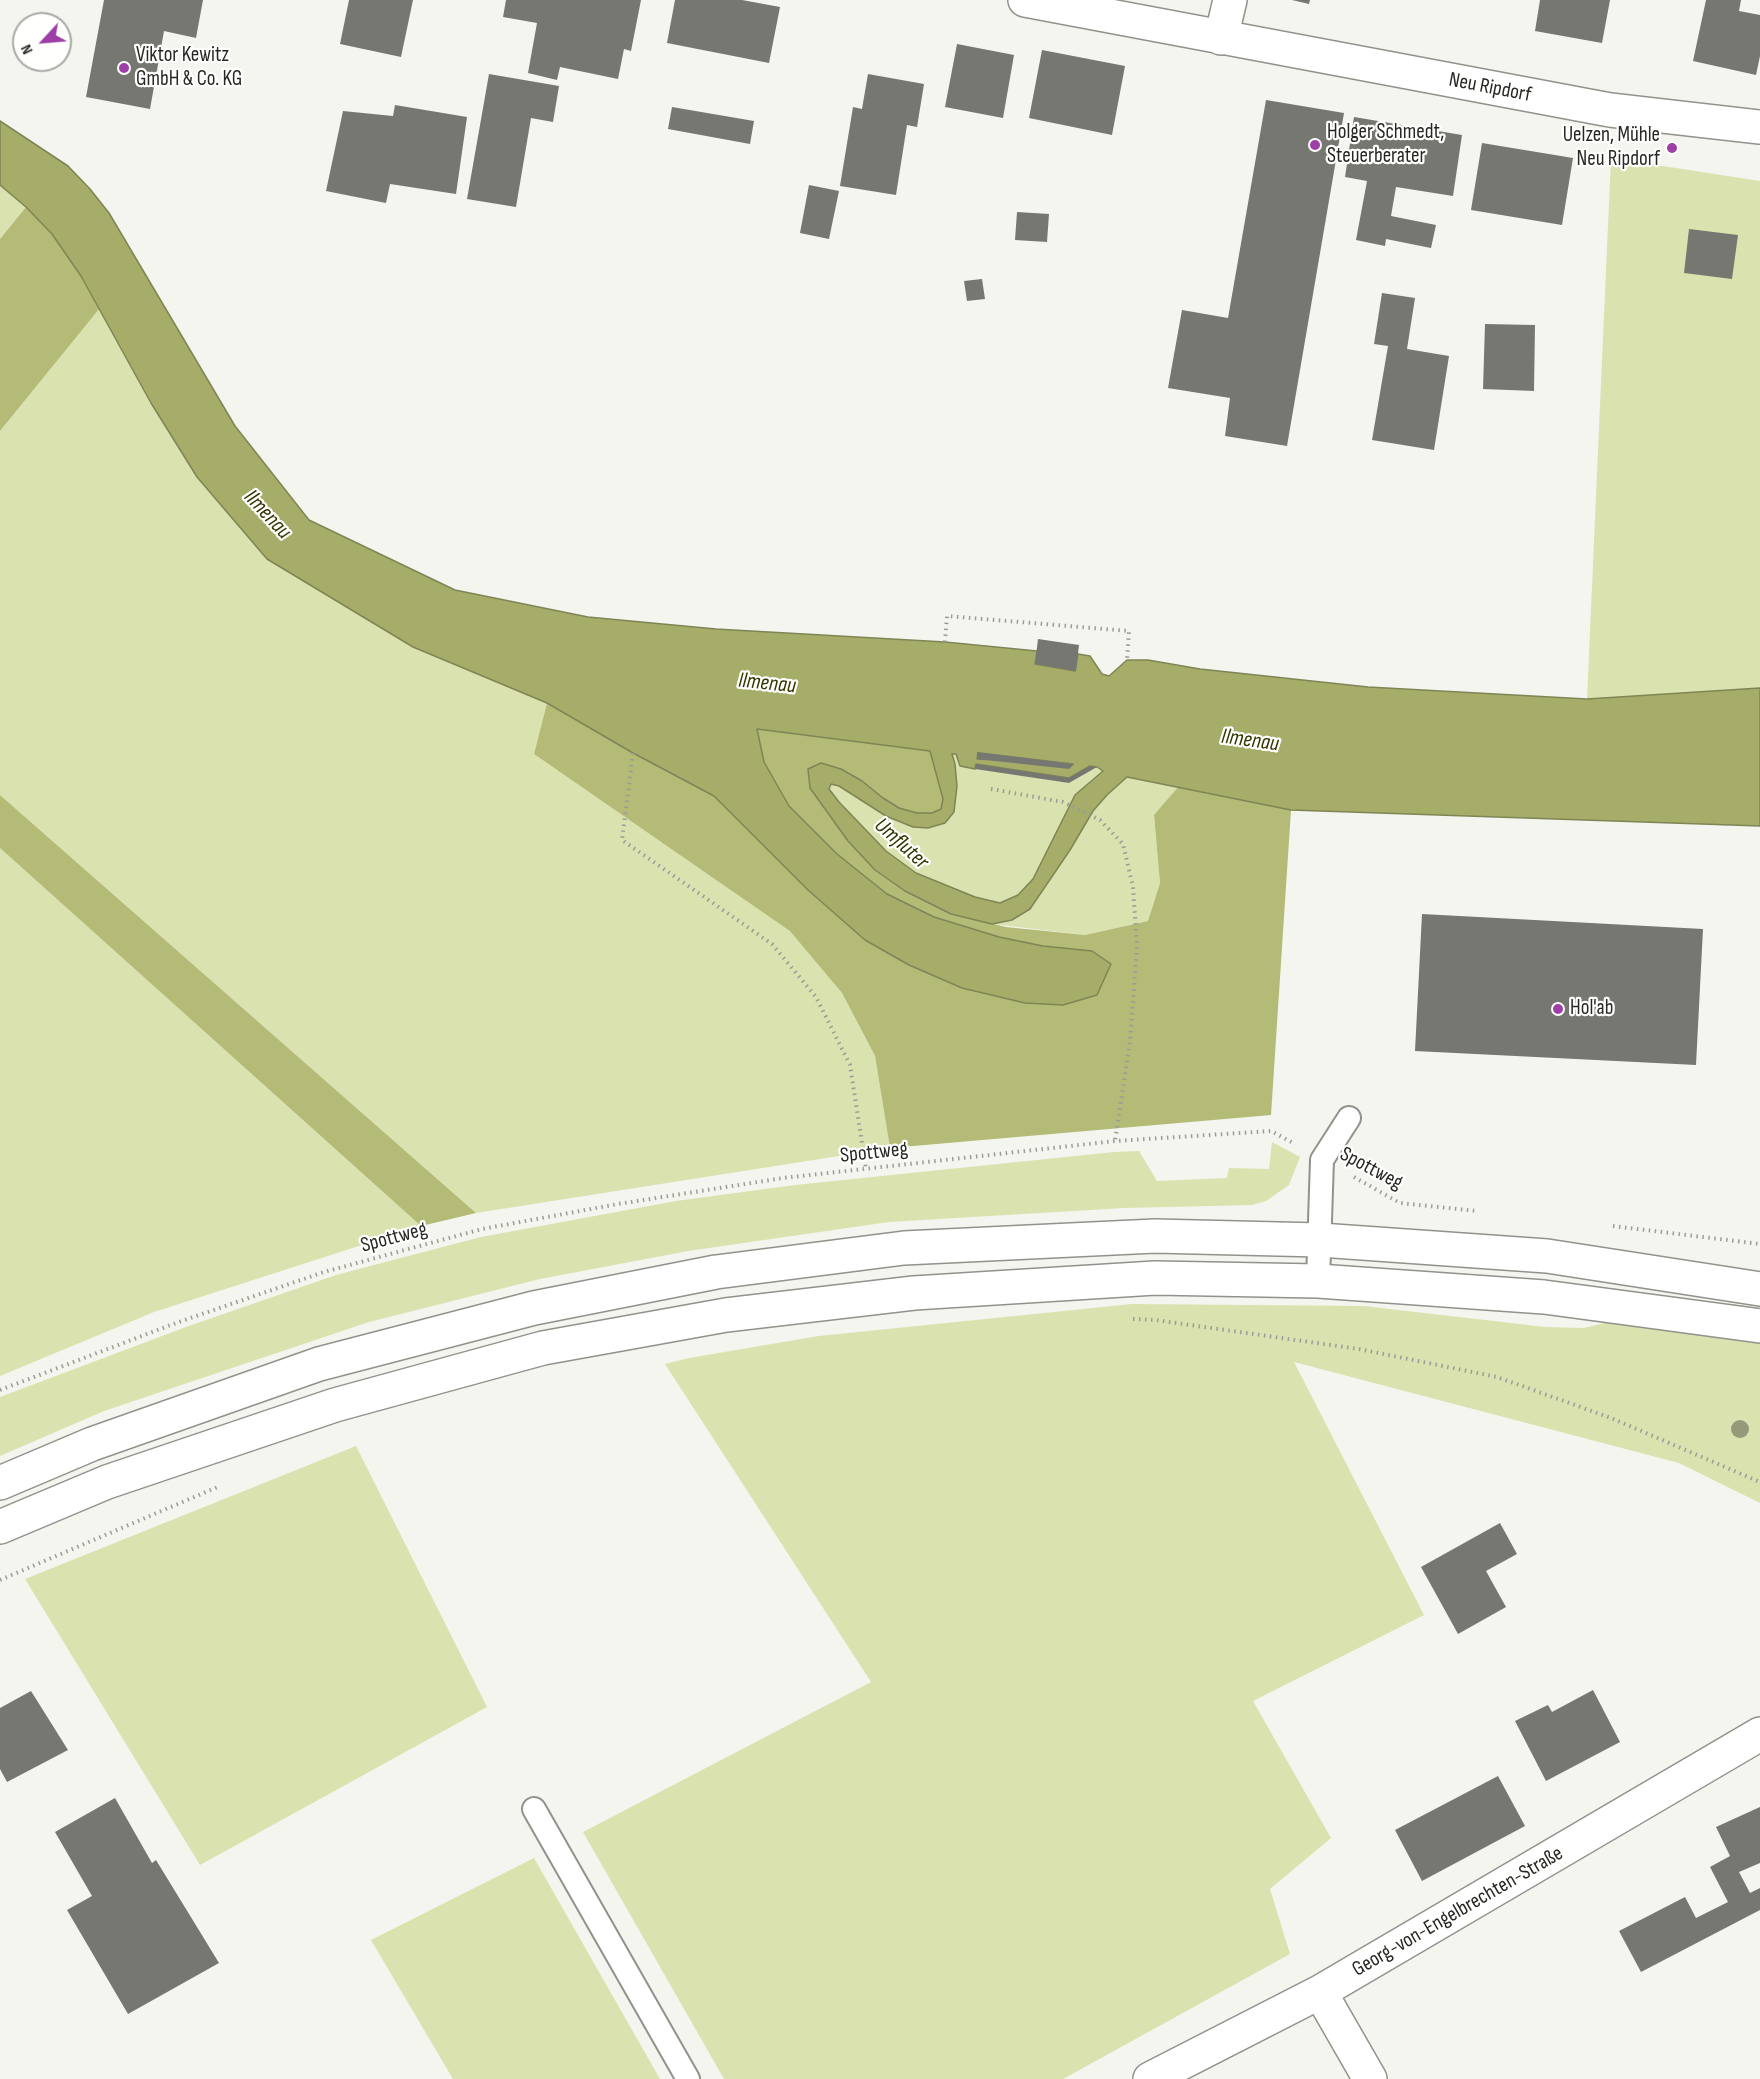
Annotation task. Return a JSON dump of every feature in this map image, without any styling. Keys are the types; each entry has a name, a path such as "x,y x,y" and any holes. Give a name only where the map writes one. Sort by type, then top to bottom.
{"main road":[{"name":"Neu Ripdorf","path":"1025,0 1610,110 1760,127"},
{"path":"1221,38 1230,0"},
{"path":"0,1483 92,1444 319,1365 534,1308 716,1272 904,1248 1155,1236 1320,1240 1547,1256 1760,1289"},
{"path":"0,1527 107,1482 335,1405 543,1348 726,1315 914,1293 1155,1278 1318,1281 1544,1297 1760,1326"},
{"name":"Georg-von-Engelbrechten-Straße","path":"1150,2079 1320,1992 1760,1734"},
{"path":"1320,1992 1370,2079"}],"lane":[{"path":"1318,1281 1322,1160 1349,1118"},
{"path":"534,1809 688,2079"}],"path":[{"path":"945,642 947,616 1129,631 1127,660"},
{"path":"633,753 622,840 772,945 816,997 850,1065 866,1169"},
{"path":"991,789 1063,802 1101,820 1123,844 1133,887 1137,946 1130,1042 1115,1141"},
{"name":"Spottweg","path":"0,1390 176,1323 324,1272 482,1229 618,1204 783,1178 1115,1141 1271,1131 1400,1203 1483,1212"},
{"path":"1602,1225 1760,1244"},
{"path":"1122,1319 1155,1320 1359,1349 1497,1377 1611,1418 1760,1482"},
{"path":"0,1581 221,1486"}],"shaded area":[{"path":"1611,158 1760,181 1760,688 1587,699"},
{"path":"0,185 26,207 0,239"},
{"path":"26,207 52,233 100,308 0,431 0,239"},
{"path":"100,308 151,403 197,477 267,559 413,647 547,703 534,754 790,930 842,993 875,1056 890,1148 476,1213 0,795 0,431"},
{"path":"547,703 633,753 714,796 812,893 909,965 962,988 1025,1003 1063,1005 1043,946 999,937 934,917 887,894 837,854 789,806 764,762 756,729 930,751 943,799 941,809 932,813 917,813 899,808 841,769 810,788 848,841 876,870 905,891 951,914 1006,927 1085,935 1148,921 1160,883 1154,815 1179,786 1291,810 1271,1115 890,1148 875,1056 842,993 790,931 534,754"},
{"path":"951,753 956,754 961,766 1069,783 1097,767 1103,771 1090,781 1033,879 1018,895 1000,903 951,889 916,873 886,851 839,802 829,788 831,784 856,796 954,812 957,786 955,764"},
{"path":"1127,777 1179,786 1154,816 1160,883 1148,921 1085,935 992,924 1014,920 1030,909 1093,811"},
{"path":"0,795 476,1213 421,1226 0,848"},
{"path":"0,848 421,1226 154,1312 0,1376"},
{"path":"1272,1142 1300,1157 1289,1185 1266,1201 1252,1205 1124,1208 889,1222 688,1251 540,1279 369,1322 104,1411 0,1456 0,1397 186,1327 336,1275 481,1237 676,1201 795,1185 1114,1152 1139,1151 1157,1181 1227,1178 1229,1168 1269,1169"},
{"path":"1132,1304 1364,1306 1545,1327 1584,1328 1613,1321 1760,1343 1760,1503 1679,1463 1294,1362 1424,1615 1253,1701 1331,1838 1270,1889 1290,1954 1063,2079 724,2079 583,1832 871,1682 665,1364 819,1336"},
{"path":"356,1446 487,1707 200,1865 25,1579"},
{"path":"534,1858 660,2079 453,2079 371,1940"}],"water":[{"name":"Ilmenau","path":"0,121 68,166 109,213 235,426 309,520 455,590 588,617 716,629 945,642 1037,651 1035,664 1075,671 1078,654 1090,656 1102,674 1109,676 1127,660 1148,660 1200,669 1368,687 1587,699 1760,688 1760,826 1291,810 1127,777 1093,811 1030,909 1012,920 992,924 951,914 905,891 875,870 848,841 810,788 808,769 821,763 841,769 862,781 899,808 917,813 932,813 941,809 943,799 930,751 757,729 764,762 789,806 837,854 887,894 934,917 999,937 1043,946 1092,951 1111,964 1097,995 1063,1005 1025,1003 962,988 909,965 865,940 808,890 714,796 633,753 547,703 413,647 267,559 197,477 151,403 81,276 52,234 26,207 0,185","holes":["978,753 1073,764 977,759","952,754 956,754 960,766 975,769 976,764 1069,778 1090,766 1103,771 1075,795 1033,879 1018,895 1000,903 975,897 916,873 886,851 829,789 831,784 839,786 886,816 913,827 928,828 945,823 954,812 957,786"]}],"building":[{"name":"Viktor Kewitz GmbH & Co. KG","path":"104,0 203,0 196,38 164,31 150,109 86,97"},
{"path":"349,0 413,0 401,57 340,44"},
{"path":"506,0 641,0 631,51 624,49 618,79 560,67 557,80 528,73 537,23 503,17"},
{"path":"675,0 742,0 780,7 769,63 667,43"},
{"path":"1292,0 1310,0 1309,4"},
{"path":"1540,0 1610,0 1602,43 1535,31"},
{"path":"1706,0 1741,0 1739,11 1760,15 1760,56 1756,75 1693,61"},
{"path":"957,44 1014,55 1003,118 945,107"},
{"path":"1042,50 1125,66 1112,135 1029,118"},
{"path":"489,74 559,86 553,122 531,118 516,207 467,199"},
{"path":"868,74 924,84 917,127 907,125 896,195 840,186 853,107 862,109"},
{"path":"1266,100 1344,113 1287,446 1225,436 1230,398 1168,388 1182,310 1228,318"},
{"path":"395,105 467,117 456,194 390,184 386,203 326,191 343,111 393,116"},
{"path":"672,107 754,121 750,144 668,129"},
{"path":"1354,117 1462,135 1453,196 1396,187 1391,216 1436,225 1431,248 1386,239 1385,246 1356,240 1367,181 1345,177"},
{"path":"1482,143 1573,158 1562,225 1471,210"},
{"path":"809,185 839,191 829,239 800,233"},
{"path":"1017,212 1049,214 1047,242 1015,240"},
{"path":"1689,229 1738,235 1732,279 1684,273"},
{"path":"982,279 985,299 967,301 964,281"},
{"path":"1382,293 1415,298 1407,349 1449,356 1434,450 1372,440 1388,346 1374,344"},
{"path":"1485,324 1535,325 1534,391 1483,389"},
{"path":"1038,639 1079,645 1076,671 1035,664"},
{"path":"977,752 1074,764 1069,769 977,759"},
{"path":"976,764 1069,778 1090,766 1097,767 1069,783 975,769"},
{"name":"Hol'ab","path":"1422,914 1703,929 1696,1065 1415,1051"},
{"path":"1500,1523 1517,1554 1486,1571 1506,1607 1458,1634 1421,1567"},
{"path":"1593,1690 1620,1742 1546,1781 1515,1721 1548,1705 1552,1712"},
{"path":"31,1691 68,1750 7,1782 0,1769 0,1708"},
{"path":"1498,1776 1525,1826 1422,1881 1395,1830"},
{"path":"115,1798 152,1863 156,1860 219,1963 128,2014 67,1910 92,1896 55,1832"},
{"path":"1760,1807 1760,1863 1739,1872 1750,1893 1760,1888 1760,1910 1641,1972 1619,1931 1685,1897 1696,1918 1728,1902 1710,1867 1730,1856 1716,1827"}],"place":[{"name":"Viktor Kewitz GmbH & Co. KG","path":"124,68"},
{"name":"Holger Schmedt, Steuerberater","path":"1315,145"},
{"name":"Uelzen, Mühle Neu Ripdorf","path":"1672,148"},
{"name":"Hol'ab","path":"1558,1009"}],"water label":[{"name":"Umfluter","path":"901,844"}]}
